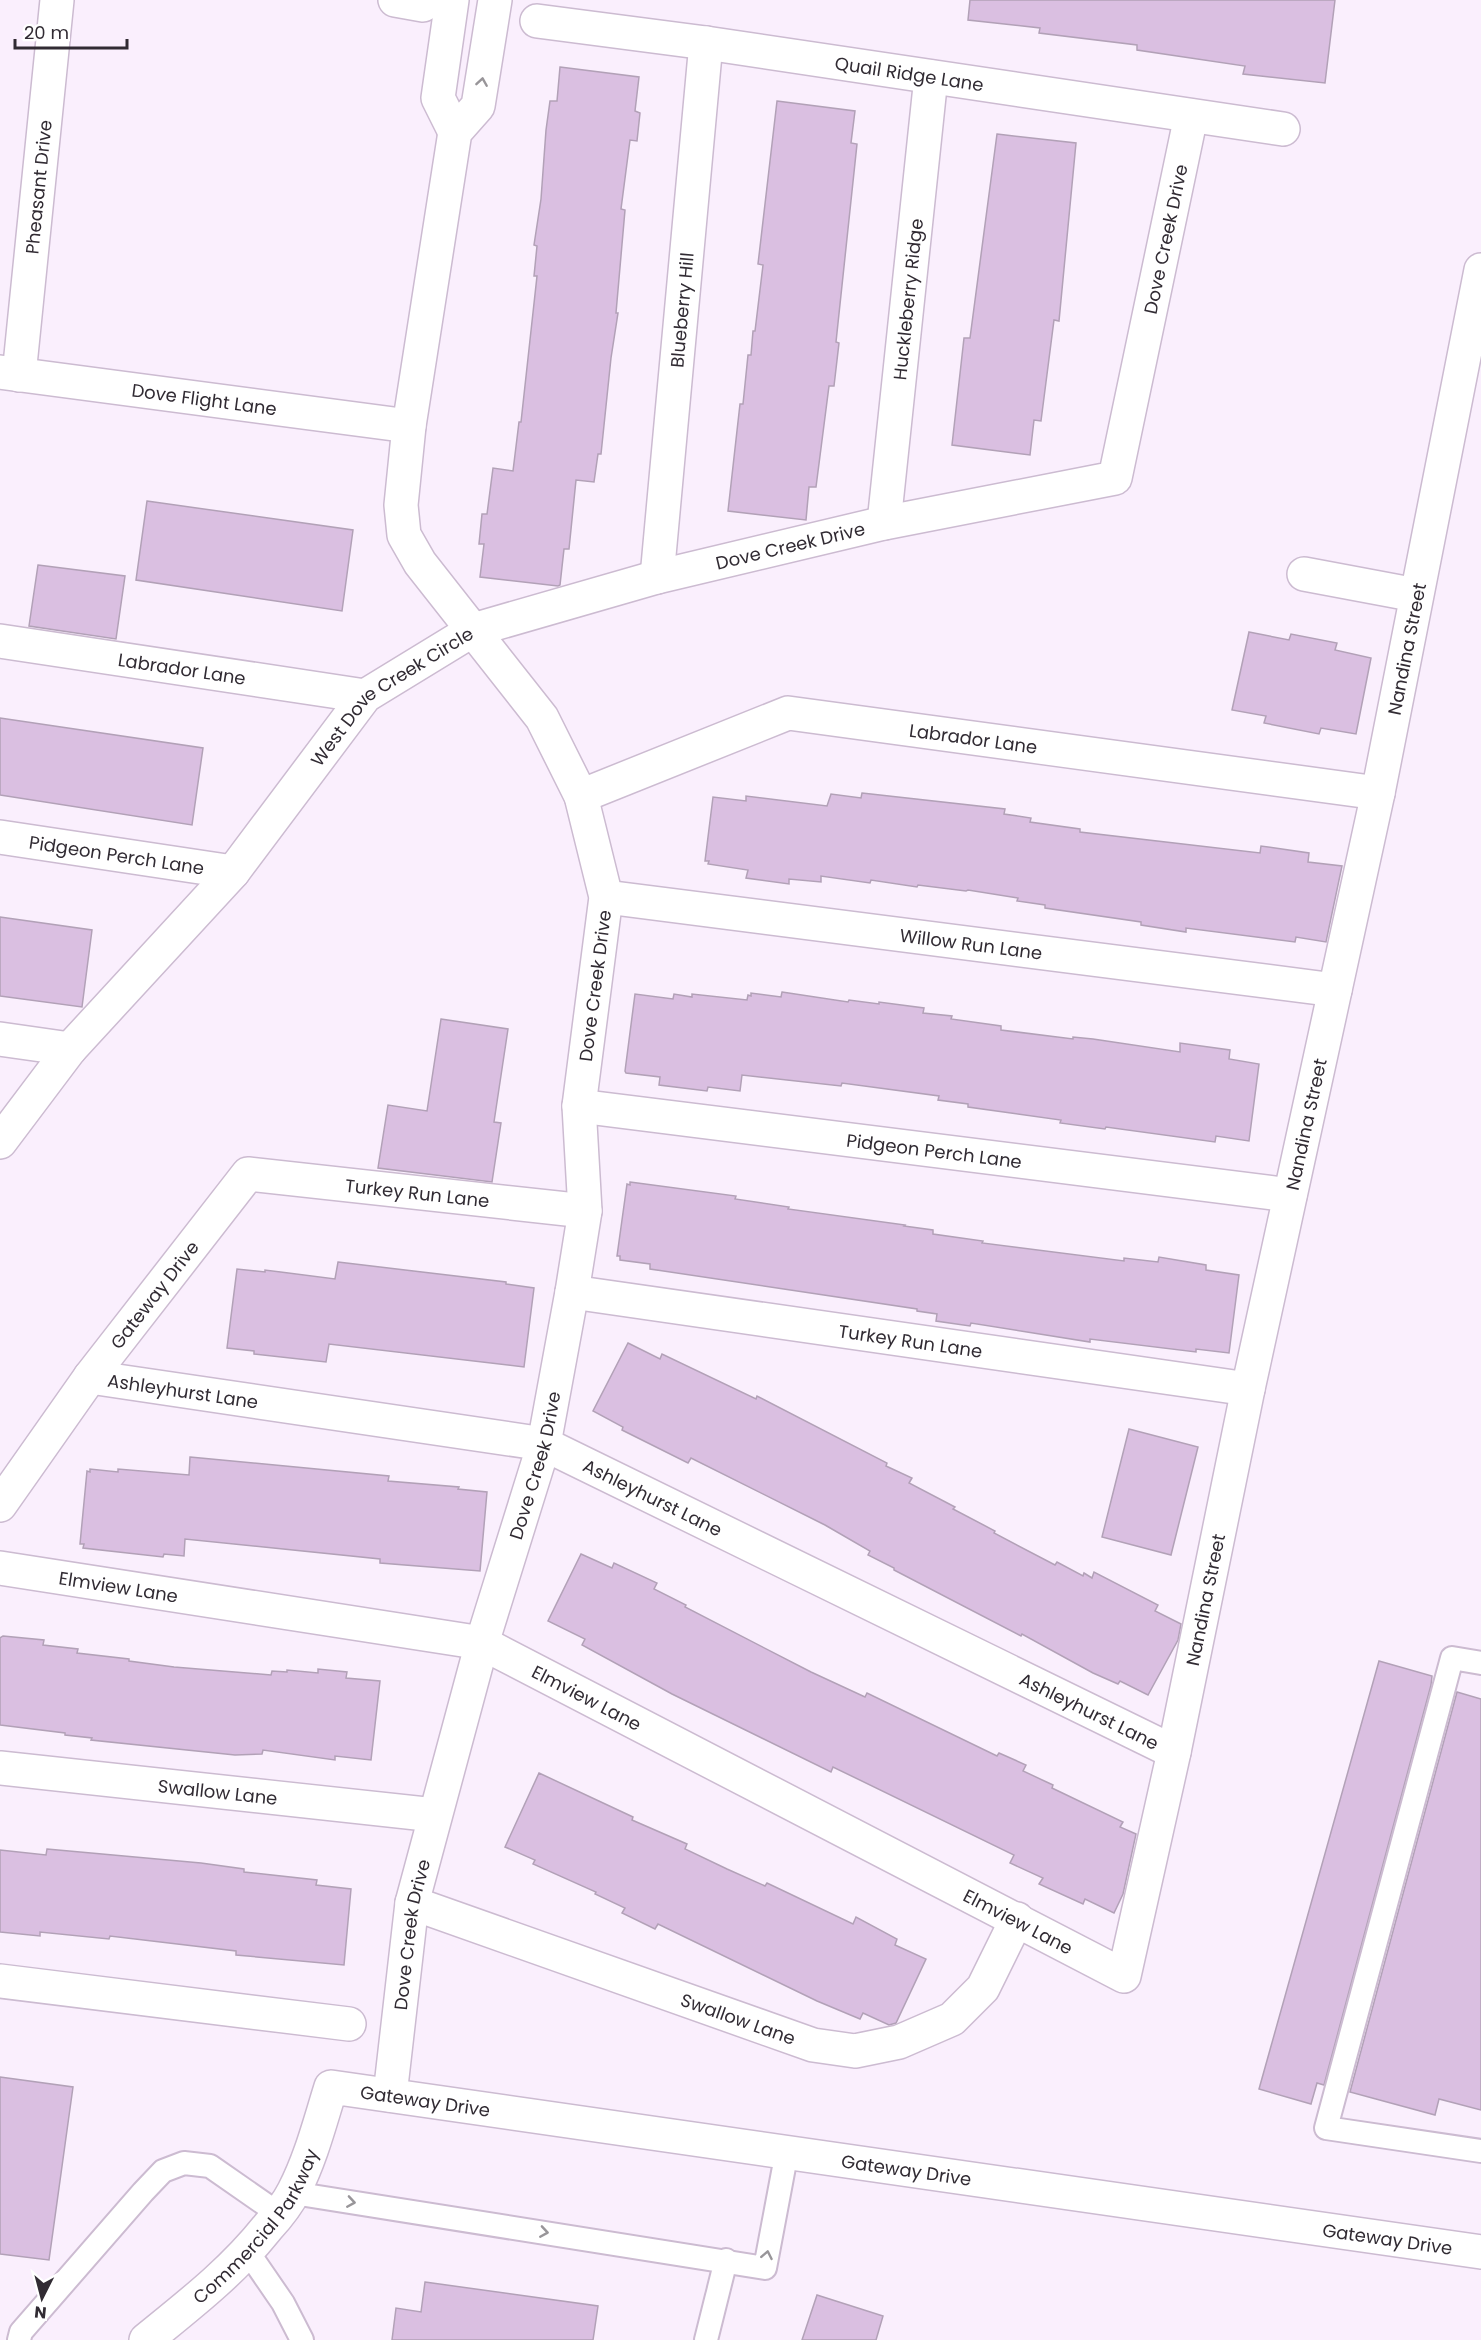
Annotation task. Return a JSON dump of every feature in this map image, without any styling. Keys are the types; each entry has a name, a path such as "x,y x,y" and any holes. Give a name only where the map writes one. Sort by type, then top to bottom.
{"street":[{"name":"Pheasant Drive","path":"10,374 57,0"},
{"path":"430,4 494,8 478,106 455,132 438,98 430,4"},
{"name":"Quail Ridge Lane","path":"537,21 706,43 1283,129"},
{"name":"Blueberry Hill","path":"657,578 706,43"},
{"name":"Huckleberry Ridge","path":"884,523 931,77"},
{"name":"Dove Creek Drive","path":"390,2095 412,1903 482,1643 544,1444 573,1293 585,1211 579,1106 606,897 581,796 542,718 473,630 657,578 884,523 1115,478 1191,116"},
{"name":"West Dove Creek Circle","path":"0,1142 70,1049 233,872 365,696 473,630 420,563 404,535 400,505 409,426 455,132"},
{"name":"Nandina Street","path":"1124,1976 1174,1752 1248,1389 1378,794 1481,270"},
{"name":"Dove Flight Lane","path":"10,374 409,426"},
{"path":"1304,574 1416,595"},
{"name":"Labrador Lane","path":"0,641 365,696"},
{"name":"Labrador Lane","path":"581,796 788,713 1378,794"},
{"name":"Pidgeon Perch Lane","path":"0,837 233,872"},
{"name":"Willow Run Lane","path":"606,897 1335,990"},
{"path":"0,1039 70,1049"},
{"name":"Pidgeon Perch Lane","path":"579,1106 1290,1195"},
{"name":"Turkey Run Lane","path":"248,1174 585,1211"},
{"name":"Gateway Drive","path":"0,1505 90,1377 248,1174"},
{"name":"Turkey Run Lane","path":"573,1293 1248,1389"},
{"name":"Ashleyhurst Lane","path":"90,1377 544,1444 1174,1752"},
{"name":"Elmview Lane","path":"0,1568 482,1643 1017,1918 1124,1976"},
{"name":"Swallow Lane","path":"0,1768 435,1815"},
{"name":"Swallow Lane","path":"412,1903 813,2045 855,2051 899,2042 952,2019 983,1988 1017,1918"},
{"path":"0,1981 349,2024"},
{"name":"Gateway Drive","path":"331,2087 1481,2252"},
{"name":"Commercial Parkway","path":"146,2340 216,2283 248,2252 286,2203 309,2157 331,2087"}],"lane":[{"path":"1481,1663 1452,1658 1326,2128 1481,2151"},
{"path":"19,2340 21,2332 163,2171 184,2163 210,2166 286,2203 726,2260 765,2268 787,2151"},
{"path":"248,2252 283,2303 302,2340"},
{"path":"706,2340 726,2260"}],"building":[{"path":"970,0 1335,0 1325,83 1243,74 1245,66 1137,50 1137,45 1039,33 1040,28 968,20"},
{"path":"560,67 639,77 635,111 640,113 637,141 630,140 621,209 625,210 616,313 618,313 601,454 598,454 594,482 576,480 569,549 564,549 560,585 558,586 480,577 484,544 479,544 482,514 487,514 493,468 513,471 519,422 521,422 537,276 534,276 537,246 534,245 541,199 546,130 550,101 557,101"},
{"path":"777,101 855,111 851,143 857,144 836,342 839,343 834,386 829,386 816,487 809,487 806,520 728,511 740,404 743,404 748,355 751,355 753,331 755,331 763,265 758,264"},
{"path":"997,134 1076,143 1059,321 1054,320 1041,421 1034,420 1030,455 952,445 964,338 970,338"},
{"path":"147,501 353,530 342,611 136,580"},
{"path":"38,565 125,576 116,639 29,626"},
{"path":"1249,632 1289,640 1291,634 1337,643 1335,650 1371,658 1356,734 1321,728 1319,734 1264,723 1266,716 1232,710"},
{"path":"0,718 203,748 192,825 0,795"},
{"path":"862,793 1005,809 1004,814 1031,818 1030,822 1080,829 1080,832 1260,853 1261,846 1309,853 1308,862 1342,866 1326,942 1296,937 1295,942 1186,928 1186,932 1141,925 1141,922 1045,908 1045,905 1017,901 1018,898 968,890 918,885 917,887 871,880 870,883 821,876 821,882 789,879 789,884 746,878 748,870 708,864 709,861 705,861 713,797 746,801 746,796 827,806 831,794 861,798"},
{"path":"0,917 92,930 82,1007 0,996"},
{"path":"782,992 848,1002 849,1000 879,1004 879,1002 924,1008 923,1013 952,1016 951,1019 1001,1026 1001,1030 1073,1039 1073,1037 1093,1039 1180,1052 1180,1043 1230,1050 1229,1059 1259,1064 1249,1141 1216,1136 1215,1142 1060,1123 1061,1120 968,1107 968,1104 938,1100 939,1096 842,1083 841,1086 742,1075 740,1091 708,1087 707,1091 659,1085 660,1077 626,1073 635,994 673,999 674,994 692,997 692,994 747,1000 751,993 781,997"},
{"path":"441,1019 508,1029 494,1122 501,1123 492,1182 378,1168 388,1105 427,1111"},
{"path":"630,1182 736,1196 735,1199 789,1207 788,1209 905,1225 933,1230 933,1234 983,1241 982,1243 1124,1261 1124,1258 1158,1262 1159,1257 1206,1265 1206,1270 1239,1275 1229,1353 1196,1349 1196,1352 1090,1339 1090,1342 971,1323 970,1326 936,1321 937,1314 917,1311 917,1309 650,1269 650,1264 620,1260 620,1256 617,1256 627,1184 630,1185"},
{"path":"338,1262 506,1282 506,1284 534,1288 524,1367 329,1344 326,1362 254,1354 254,1351 227,1348 237,1269 265,1272 265,1270 335,1279"},
{"path":"628,1343 660,1359 662,1354 756,1399 757,1396 887,1463 886,1466 912,1478 909,1483 955,1507 953,1509 995,1531 994,1533 1055,1565 1057,1562 1083,1576 1084,1573 1092,1578 1094,1572 1158,1605 1155,1611 1181,1624 1178,1640 1148,1695 1120,1681 1118,1684 1093,1673 1022,1634 1021,1636 894,1570 868,1555 870,1551 825,1525 691,1458 688,1463 622,1430 623,1427 593,1411"},
{"path":"1129,1429 1198,1447 1171,1555 1102,1537"},
{"path":"190,1457 389,1476 388,1481 459,1487 458,1489 487,1492 480,1571 380,1563 380,1559 185,1539 184,1556 164,1554 163,1557 83,1548 84,1544 80,1544 87,1471 90,1472 90,1469 118,1472 118,1469 189,1475"},
{"path":"581,1554 612,1568 614,1563 657,1583 654,1589 686,1605 685,1607 811,1672 865,1697 867,1693 997,1756 999,1753 1026,1765 1023,1771 1053,1785 1052,1788 1123,1822 1120,1827 1136,1834 1123,1894 1114,1913 1085,1899 1083,1904 1039,1884 1043,1878 1010,1863 1014,1855 833,1767 831,1772 672,1694 582,1645 585,1639 548,1621"},
{"path":"3,1636 44,1640 43,1645 78,1649 77,1653 174,1667 271,1675 272,1671 287,1672 287,1670 318,1673 318,1669 347,1672 346,1678 380,1681 371,1760 335,1756 335,1760 263,1750 262,1754 235,1755 91,1740 92,1738 65,1735 65,1733 0,1725 0,1638"},
{"path":"1379,1661 1432,1676 1431,1685 1324,2085 1317,2083 1311,2104 1259,2089"},
{"path":"1457,1692 1481,1699 1481,2110 1439,2099 1435,2115 1350,2092"},
{"path":"539,1773 633,1817 632,1820 687,1844 685,1849 727,1869 765,1886 767,1883 853,1924 856,1917 897,1939 895,1945 926,1959 896,2023 889,2025 863,2013 860,2019 817,2001 658,1924 655,1929 622,1913 625,1908 595,1894 596,1892 533,1864 535,1860 505,1847"},
{"path":"47,1849 201,1863 244,1869 244,1872 317,1880 316,1885 351,1889 344,1965 236,1955 236,1951 110,1936 109,1939 40,1932 40,1936 0,1932 0,1850 46,1855"},
{"path":"0,2077 73,2087 49,2260 0,2254"},
{"path":"425,2282 598,2306 593,2340 392,2340 396,2308 421,2312"},
{"path":"817,2295 883,2316 876,2340 802,2340"}]}
